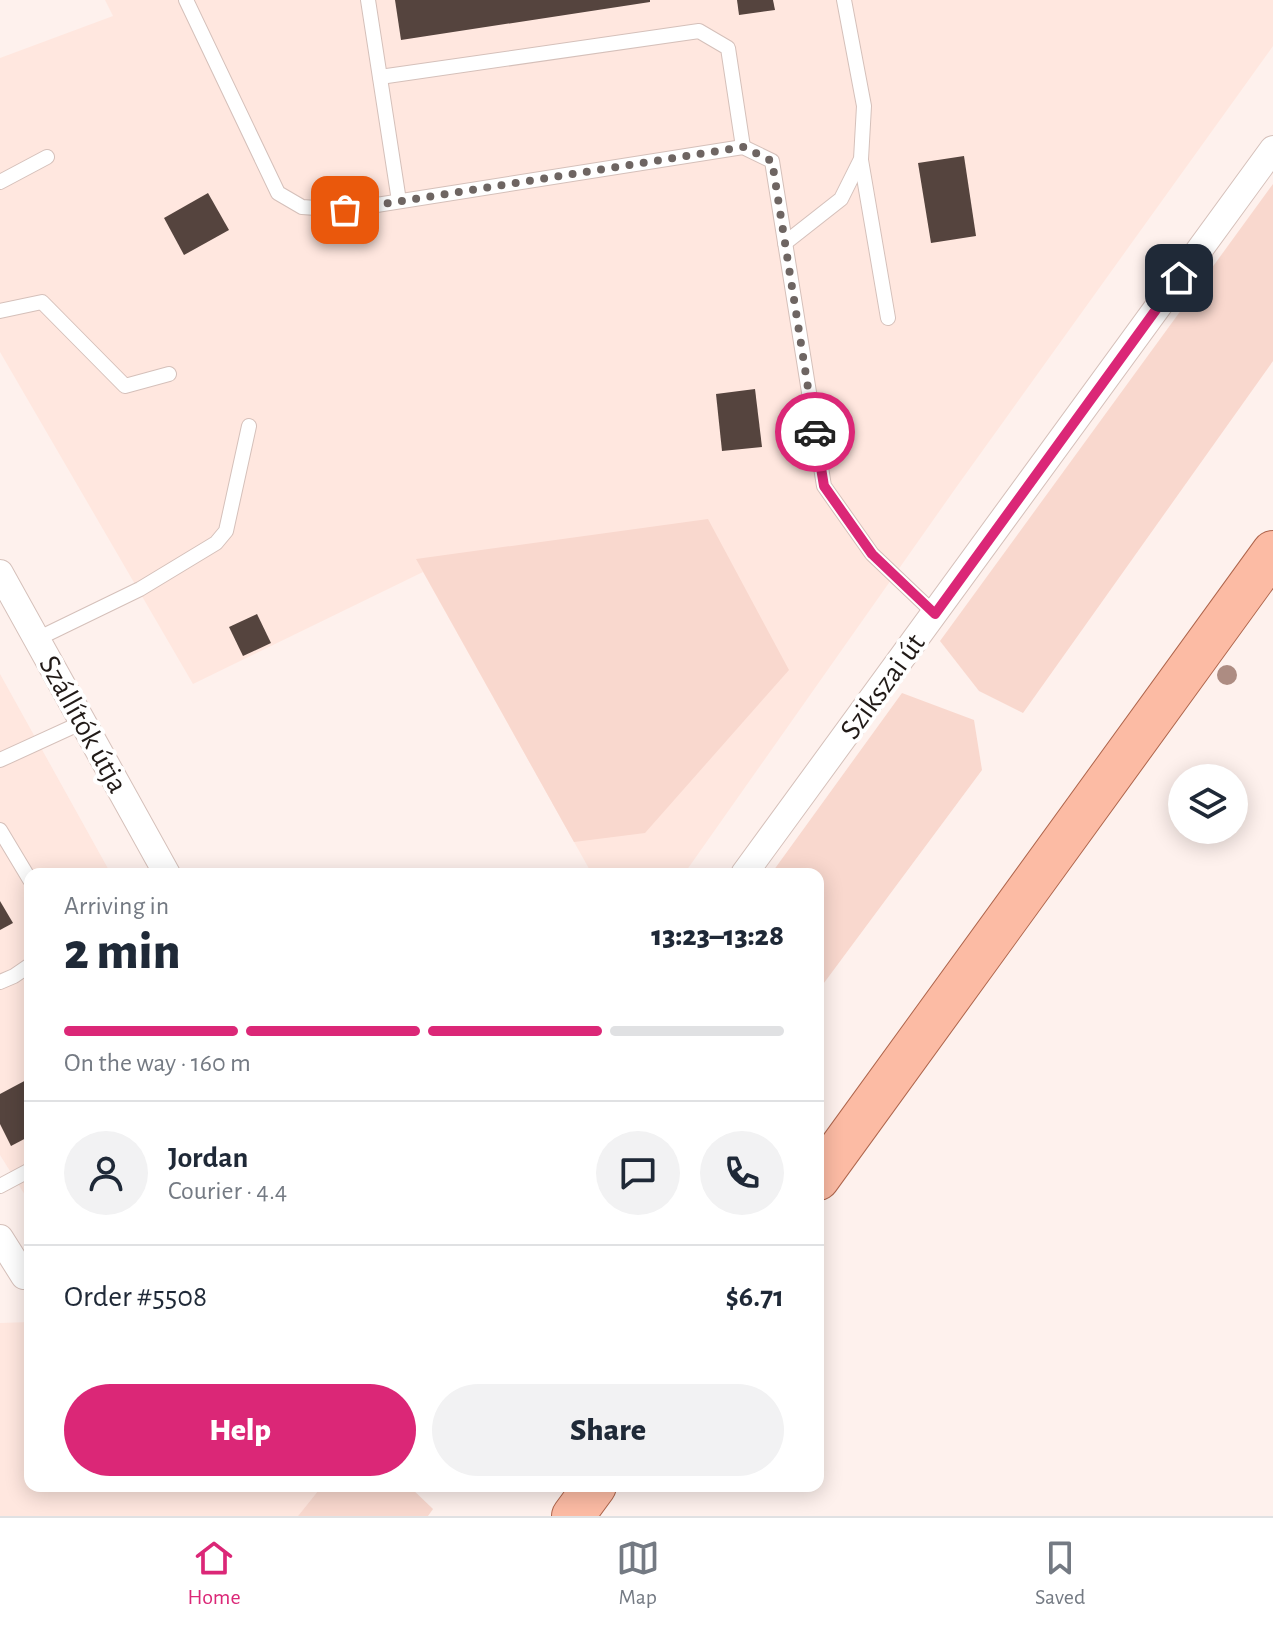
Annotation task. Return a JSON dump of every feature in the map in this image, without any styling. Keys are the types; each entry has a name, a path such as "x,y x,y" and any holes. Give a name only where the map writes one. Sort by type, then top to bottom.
{"main road":[{"path":"824,1171 1273,552"},
{"path":"573,1516 591,1492"}],"street":[{"name":"Szikszai út","path":"748,868 1273,149"},
{"name":"Szállítók útja","path":"0,573 164,868"},
{"path":"0,1238 18,1276"}],"lane":[{"path":"186,0 278,193 302,207 345,210 743,147 772,161 824,486 872,554 935,614"},
{"path":"368,0 399,201"},
{"path":"844,0 864,106 861,159 888,318"},
{"path":"380,77 699,31 728,48 743,147"},
{"path":"0,182 47,157"},
{"path":"785,243 841,199 861,159"},
{"path":"0,311 42,302 125,386 169,374"},
{"path":"37,639 140,589 216,543 226,531 249,426"},
{"path":"0,760 83,722"},
{"path":"0,830 24,870"},
{"path":"0,982 24,969"},
{"path":"0,1186 24,1173"}],"shaded area":[{"path":"105,0 1273,0 1273,46 688,868 589,868 423,572 193,684 0,352 0,58 113,16"},
{"path":"1273,184 1273,361 1023,713 979,691 940,641"},
{"path":"708,519 789,670 645,833 574,842 416,559"},
{"path":"0,674 108,868 24,868 24,1193 0,1155"},
{"path":"902,693 974,720 982,770 824,983 824,868 775,868"},
{"path":"24,1322 24,1492 317,1492 298,1516 0,1516 0,1323"},
{"path":"317,1492 415,1492 433,1509 428,1516 298,1516"}],"building":[{"path":"395,0 650,0 650,2 401,40"},
{"path":"737,0 773,0 775,10 739,15"},
{"path":"964,156 976,236 931,243 918,163"},
{"path":"208,193 229,230 184,255 164,218"},
{"path":"755,389 762,447 722,451 716,394"},
{"path":"257,614 271,643 243,656 229,627"},
{"path":"0,901 13,923 0,930"},
{"path":"24,1081 24,1139 11,1146 0,1124 0,1094"}],"way so far":[{"path":"345,210 743,147 772,161 815,432"}],"route":[{"path":"815,432 824,486 872,554 935,614 1179,278"}]}
